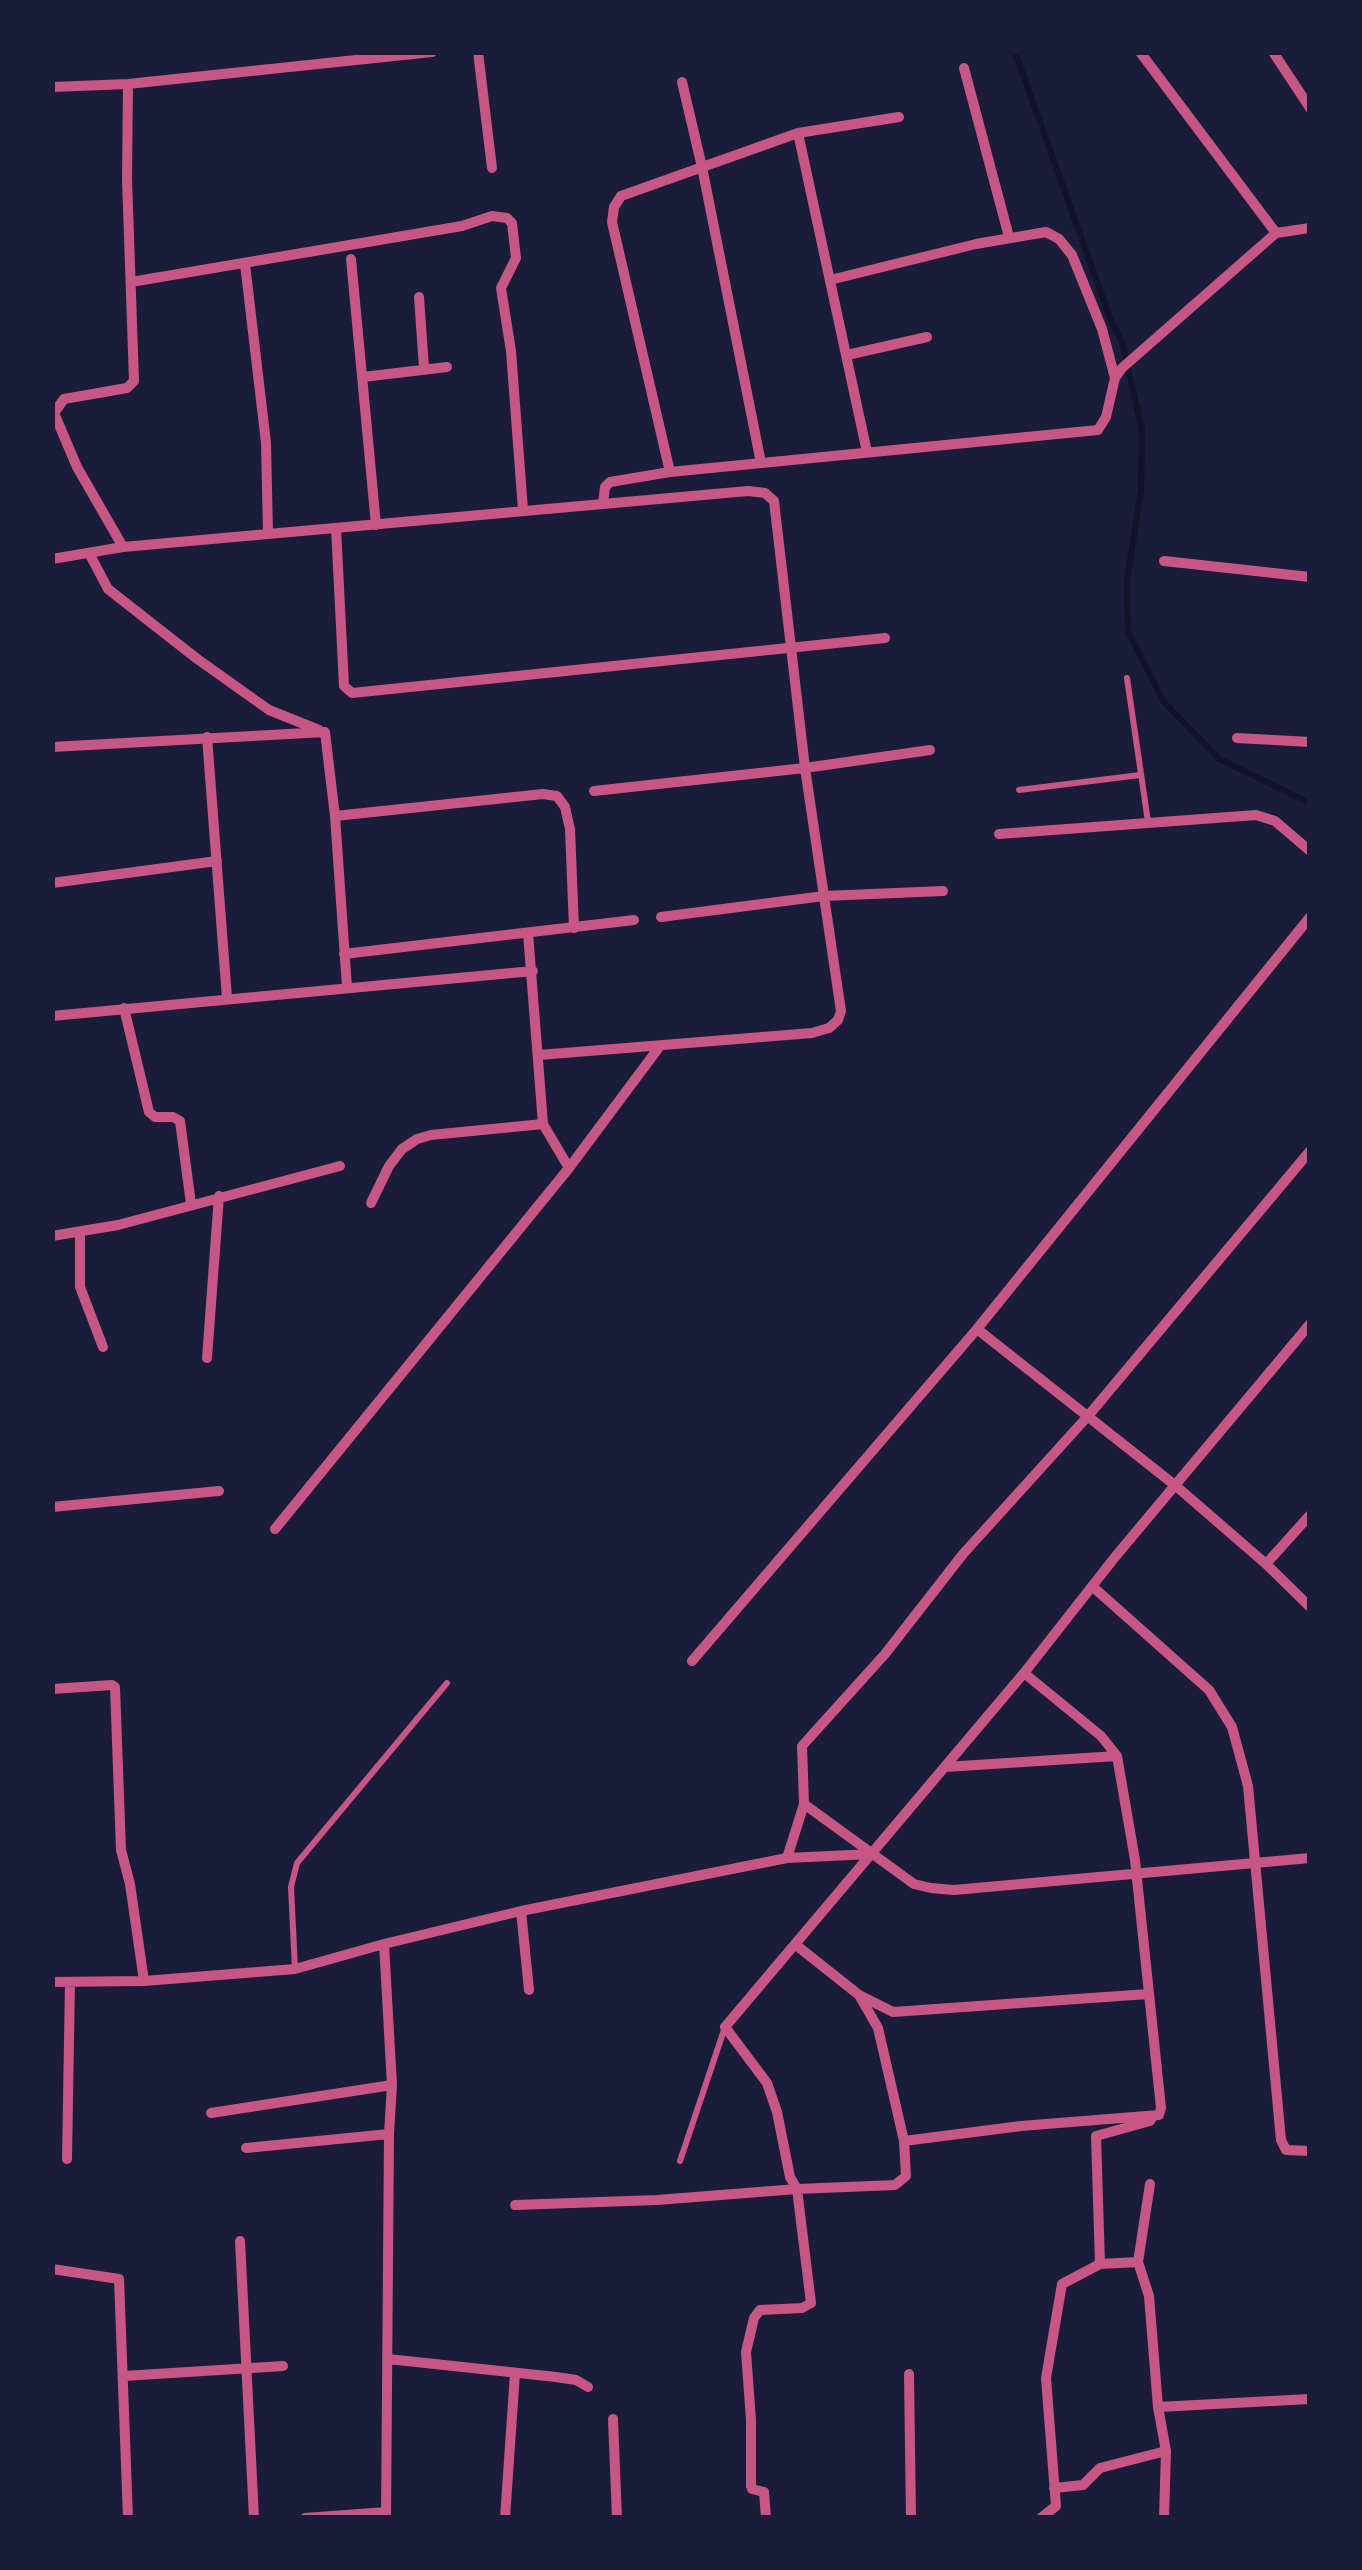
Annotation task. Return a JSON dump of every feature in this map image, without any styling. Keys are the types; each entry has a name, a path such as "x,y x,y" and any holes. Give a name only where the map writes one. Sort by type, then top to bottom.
{"street":[{"path":"52,86 128,84 331,57 432,52"},
{"path":"478,52 492,168"},
{"path":"1140,52 1276,233"},
{"path":"1273,52 1310,108"},
{"path":"964,68 1009,237"},
{"path":"682,82 761,463"},
{"path":"123,547 77,467 54,413 64,399 126,388 134,382 126,179 128,84"},
{"path":"670,472 612,222 621,196 798,133 899,118"},
{"path":"798,133 867,452"},
{"path":"130,282 462,226 492,216 506,218 512,223 516,258 502,288 524,510"},
{"path":"1118,373 1276,233 1310,228"},
{"path":"602,504 610,482 670,472 1098,430 1104,425 1118,373 1072,255 1059,239 1046,232 1009,237 830,280"},
{"path":"352,259 376,525"},
{"path":"244,264 266,443 268,533"},
{"path":"419,297 424,368"},
{"path":"847,355 927,338"},
{"path":"363,376 447,367"},
{"path":"52,559 123,547 748,491 765,493 774,502 805,768 841,1010 838,1020 830,1028 812,1033 539,1054"},
{"path":"336,528 344,686 352,693 885,638"},
{"path":"89,553 108,589 196,658 269,710 324,732"},
{"path":"1164,561 1310,576"},
{"path":"52,747 324,732"},
{"path":"324,732 346,987"},
{"path":"207,738 227,998"},
{"path":"1237,738 1310,742"},
{"path":"594,791 930,750"},
{"path":"334,816 543,794 557,796 568,815 574,928"},
{"path":"999,834 1148,819 1256,815 1275,821 1310,851"},
{"path":"52,883 217,861"},
{"path":"661,916 824,896 943,891"},
{"path":"692,1660 977,1329 1310,917"},
{"path":"344,954 634,920"},
{"path":"528,933 543,1124 569,1168"},
{"path":"52,1016 533,971"},
{"path":"124,1008 150,1112 154,1117 180,1121 191,1204"},
{"path":"276,1529 569,1168 660,1046"},
{"path":"371,1203 389,1166 416,1140 431,1135 543,1124"},
{"path":"788,1858 804,1804 802,1746 885,1654 963,1554 1088,1416 1310,1151"},
{"path":"52,1236 340,1166"},
{"path":"207,1358 219,1196"},
{"path":"80,1232 80,1287 103,1346"},
{"path":"766,2518 764,2492 750,2486 746,2352 754,2318 760,2310 802,2308 810,2303 798,2189 790,2177 777,2112 767,2083 725,2027 1024,1674 1092,1586 1310,1324"},
{"path":"977,1329 1176,1486 1310,1607"},
{"path":"52,1507 219,1492"},
{"path":"1266,1564 1310,1515"},
{"path":"1092,1586 1209,1690 1232,1727 1248,1786 1282,2140 1286,2150 1310,2151"},
{"path":"1024,1674 1101,1736 1117,1756 1137,1874 1162,2102 1150,2122 1096,2136 1100,2264"},
{"path":"52,1689 112,1685 115,1688 121,1850 144,1981"},
{"path":"945,1768 1117,1756"},
{"path":"804,1804 914,1884 931,1888 954,1890 1310,1858"},
{"path":"52,1982 144,1981 295,1968 521,1911 788,1858 873,1854"},
{"path":"521,1911 530,1990"},
{"path":"305,2518 386,2515 392,2085 384,1944"},
{"path":"796,1945 859,1995 894,2012 1148,1994"},
{"path":"67,2159 70,1982"},
{"path":"515,2205 896,2185 908,2168 904,2141 878,2028 859,1995"},
{"path":"878,2028 894,2012"},
{"path":"212,2113 392,2085"},
{"path":"904,2141 1155,2115"},
{"path":"52,2129 68,2128"},
{"path":"246,2148 389,2134"},
{"path":"1150,2184 1138,2262 1149,2296 1158,2408 1166,2450 1164,2518"},
{"path":"240,2241 254,2518"},
{"path":"1042,2518 1056,2506 1046,2378 1060,2288 1066,2279 1100,2264 1138,2262"},
{"path":"52,2269 119,2278 128,2518"},
{"path":"388,2359 576,2380 588,2387"},
{"path":"124,2376 283,2366"},
{"path":"505,2518 514,2373"},
{"path":"908,2374 911,2518"},
{"path":"1158,2408 1310,2399"},
{"path":"612,2418 617,2518"},
{"path":"1054,2488 1083,2485 1100,2468 1166,2450"}],"lane":[{"path":"1128,678 1148,819"},
{"path":"1019,790 1140,775"},
{"path":"295,1968 291,1888 297,1863 447,1682"},
{"path":"680,2160 725,2027"}],"waterway":[{"path":"1015,52 1122,342 1142,430 1141,490 1127,581 1128,632 1164,702 1219,759 1310,803"}]}
